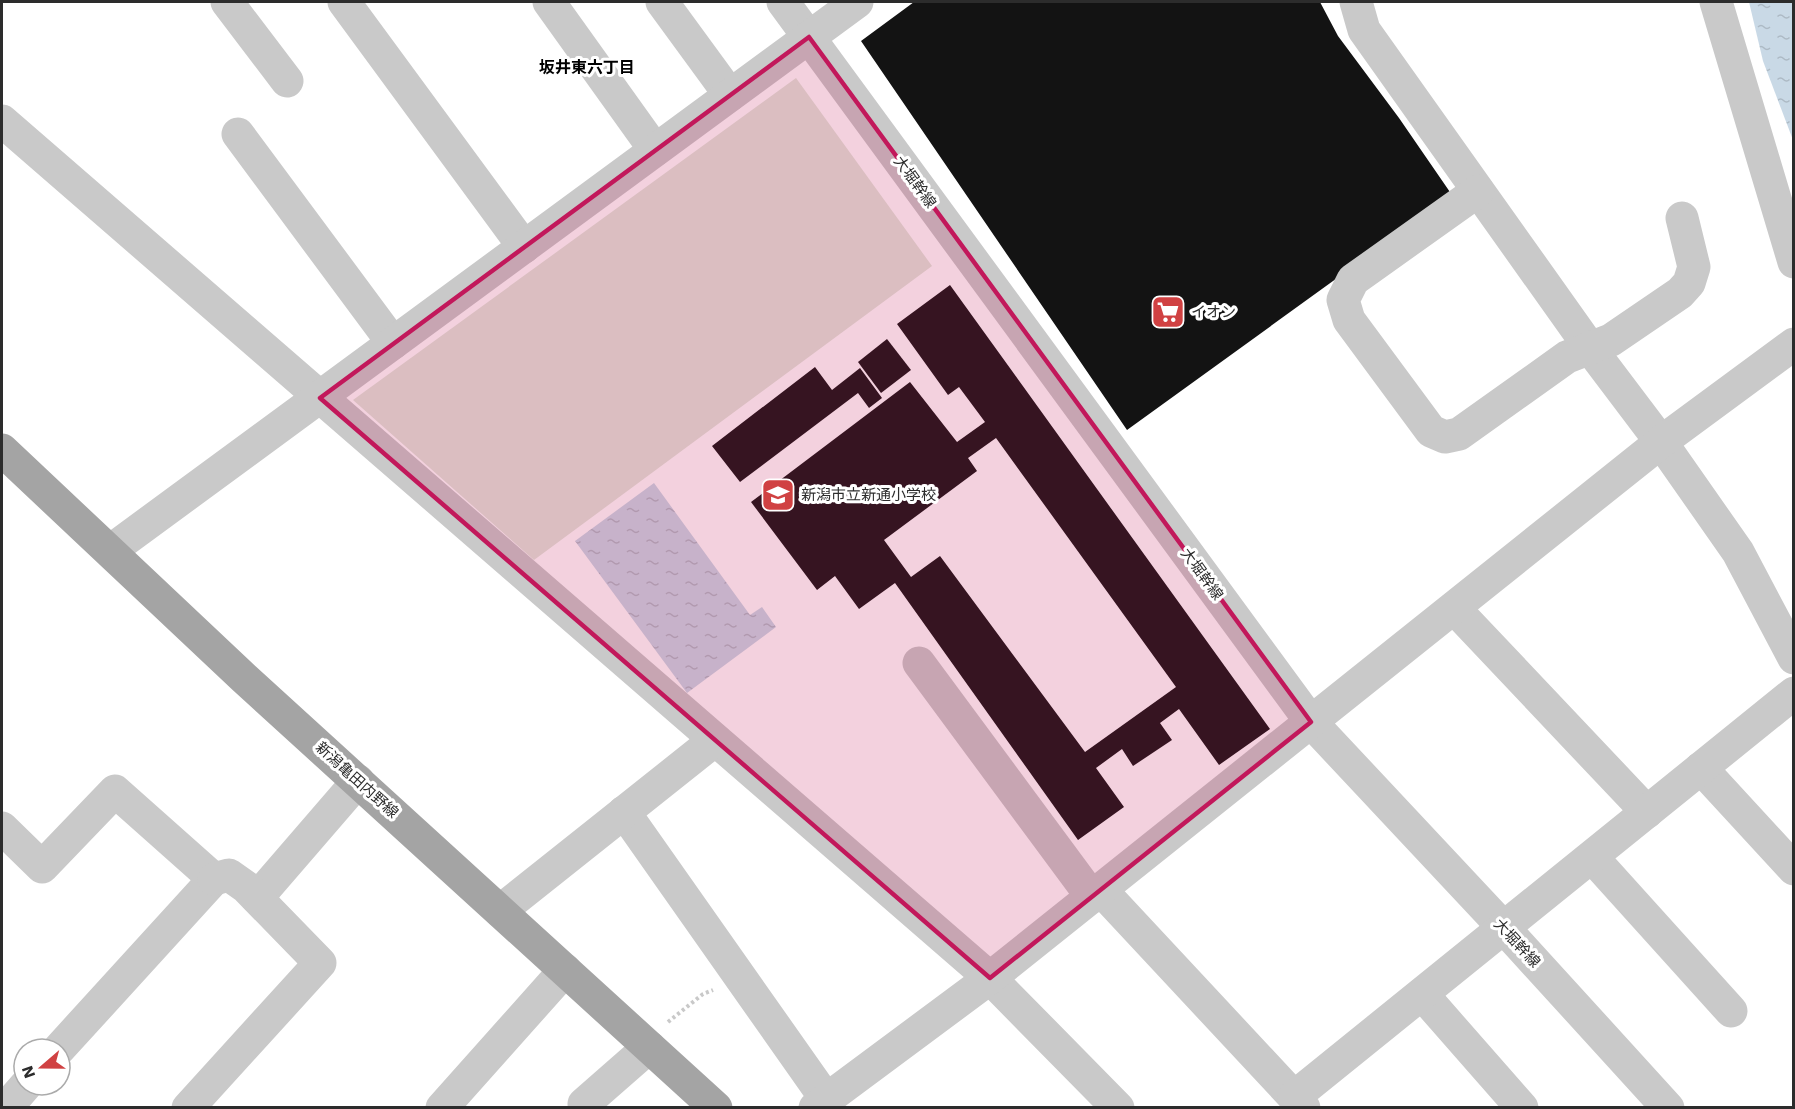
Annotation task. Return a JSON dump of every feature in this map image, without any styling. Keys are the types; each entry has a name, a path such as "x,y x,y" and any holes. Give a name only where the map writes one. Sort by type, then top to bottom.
{"main road":[{"name":"新潟亀田内野線","path":"2,450 358,781 716,1107"}],"street":[{"path":"227,2 287,81"},
{"path":"344,2 524,247"},
{"path":"549,2 655,150"},
{"path":"662,2 730,95"},
{"name":"大堀幹線","path":"783,2 1311,722 1668,1107"},
{"path":"110,551 857,2"},
{"path":"1356,2 1364,30 1738,552 1794,658"},
{"path":"1716,2 1794,262"},
{"path":"2,121 990,978 1118,1107"},
{"path":"238,134 393,343"},
{"path":"1478,191 1353,280 1344,300 1349,320 1431,431 1445,437 1459,434 1567,357 1611,340 1680,293 1689,283 1694,267 1682,218"},
{"path":"624,812 820,1103 990,978 1661,442 1794,344"},
{"path":"1454,608 1647,812"},
{"path":"919,663 1096,893 1299,1102 1422,994 1794,693"},
{"path":"500,911 715,740"},
{"path":"1701,768 1794,869"},
{"path":"257,898 358,781"},
{"path":"2,828 42,867 116,791 214,879"},
{"path":"1592,857 1731,1011"},
{"path":"70,1037 214,879 229,875 246,887 320,963 188,1107"},
{"path":"442,1107 565,970"},
{"path":"1422,994 1522,1107"},
{"path":"586,1107 584,1104 649,1047"}],"highlighted area":[{"path":"809,37 1311,722 990,978 320,398"}],"shaded area":[{"path":"796,78 932,266 534,560 353,400"}],"water":[{"path":"1749,2 1793,2 1793,140 1763,61"},
{"path":"654,483 750,615 762,607 776,627 687,693 575,541"}],"building":[{"name":"イオン","path":"914,2 1320,2 1338,36 1452,195 1127,430 861,41"},
{"path":"950,285 1270,729 1219,765 1179,709 1160,723 1172,740 1133,766 1122,749 1096,768 1124,807 1078,840 895,583 859,609 835,576 817,590 751,502 910,382 957,442 985,422 959,387 948,395 897,324","holes":["996,438 1176,687 1085,752 940,556 911,577 884,540 977,471 968,458"]},
{"path":"887,339 911,370 881,393 858,362"},
{"path":"815,367 832,390 860,368 882,398 869,408 858,393 740,482 712,446"}],"place":[{"name":"イオン","path":"1168,312"},
{"name":"新潟市立新通小学校","path":"778,495"}],"district":[{"name":"坂井東六丁目","path":"587,67"}]}
